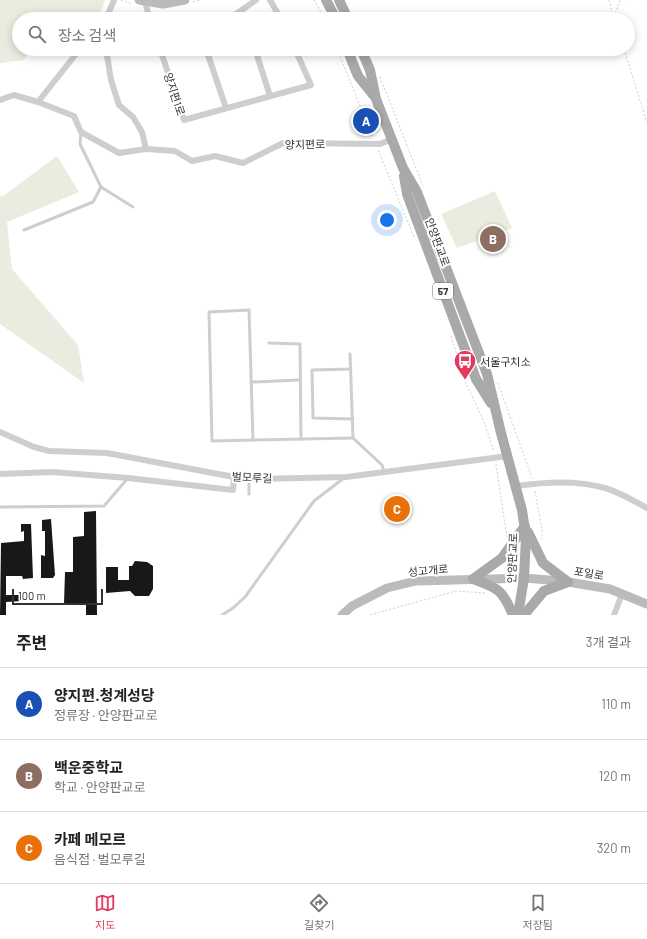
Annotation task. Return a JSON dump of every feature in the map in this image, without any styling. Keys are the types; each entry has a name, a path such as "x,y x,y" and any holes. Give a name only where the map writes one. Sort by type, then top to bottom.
{"main road":[{"path":"326,0 332,12"},
{"path":"339,0 345,12"},
{"name":"안양판교로","path":"350,56 358,76 376,99"},
{"name":"안양판교로","path":"364,56 370,70 376,99 403,168 417,192 487,374 525,526 526,537 524,578 518,615"},
{"path":"473,579 495,565 525,526 544,563 568,582"},
{"path":"473,579 497,588 503,594 513,615"},
{"path":"524,615 544,591 568,582"}],"street":[{"path":"109,12 114,0"},
{"path":"142,1 162,4 185,0"},
{"path":"245,12 256,0"},
{"path":"270,0 278,12"},
{"path":"142,1 147,12"},
{"path":"38,102 74,56"},
{"path":"107,56 111,80 119,105 133,117 142,132 146,149"},
{"name":"양지편1로","path":"162,56 184,120 311,85 298,56"},
{"path":"208,56 226,108"},
{"path":"257,56 270,96"},
{"path":"0,100 14,95 38,102 74,116 81,132"},
{"name":"양지편로","path":"81,132 119,153 146,149 175,151 192,161 215,156 243,163 283,142 380,144 392,139"},
{"name":"벌모루길","path":"0,432 34,447 49,451 107,453 234,478 346,477 508,456"},
{"path":"0,474 52,472 128,478 232,490 234,478"},
{"path":"516,486 541,483 580,483 606,488 647,508"},
{"name":"성고개로","path":"342,615 352,606 387,588 416,581 524,578"},
{"name":"포일로","path":"524,578 568,582 610,589 647,604"},
{"path":"614,615 622,594"}],"lane":[{"path":"81,132 80,144 100,187 134,207"},
{"path":"24,230 93,202 100,187"},
{"path":"253,440 249,310 209,312 212,441 354,438"},
{"path":"269,343 300,344 301,439"},
{"path":"350,354 354,438 382,465 384,472"},
{"path":"351,369 312,370 313,418 353,419"},
{"path":"251,382 300,380"},
{"path":"222,615 233,608 245,597 314,502 346,477"},
{"path":"0,507 104,506 128,478"},
{"path":"249,478 249,494"}],"path":[{"path":"314,0 321,12"},
{"path":"610,0 612,12"},
{"path":"616,12 620,0"},
{"path":"340,56 416,243"},
{"path":"626,56 647,123"},
{"path":"449,330 465,381 484,422 495,458 507,536 505,542"},
{"path":"504,555 509,563 509,578"},
{"path":"370,615 456,591 488,594"}],"shaded area":[{"path":"0,0 105,0 100,12 12,12 12,56 27,56 24,60 0,63"},
{"path":"57,156 79,192 7,222 12,269 78,345 84,383 0,324 0,196 3,196"},
{"path":"495,191 512,228 457,248 441,214"}],"building":[{"path":"96,511 97,615 86,615 86,603 64,604 65,572 73,572 73,537 84,536 84,512"},
{"path":"51,519 55,575 53,578 41,578 41,555 45,556 45,531 42,531 42,520"},
{"path":"21,524 31,524 33,578 23,579 22,576 6,576 6,595 21,595 22,601 6,602 6,615 0,615 1,543 24,541 24,531 21,532"},
{"path":"135,561 147,562 153,566 153,589 149,596 135,596 130,591 106,593 106,567 118,567 118,580 129,580 129,566 132,566"}],"place":[{"name":"양지편.청계성당","path":"366,121"},
{"name":"백운중학교","path":"493,239"},
{"name":"서울구치소","path":"465,380"},
{"name":"카페 메모르","path":"397,509"}]}
